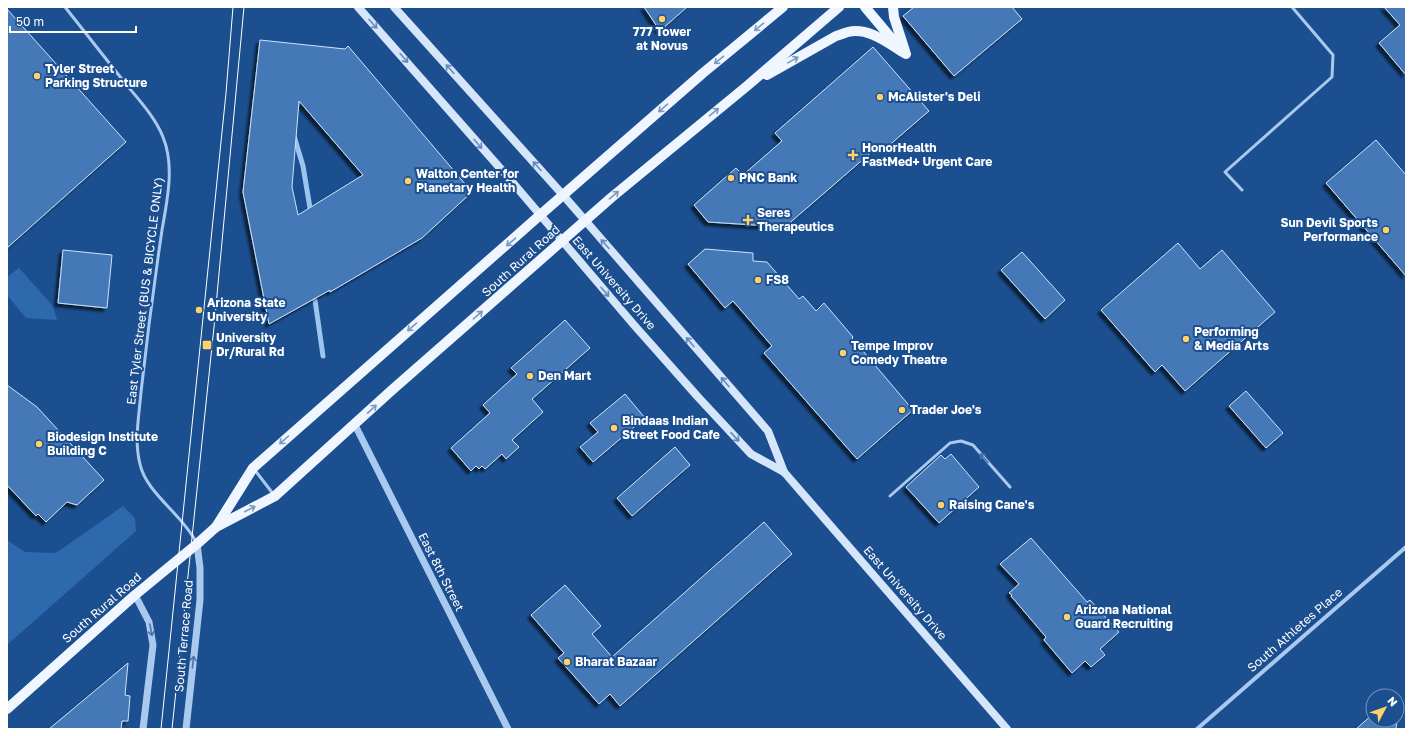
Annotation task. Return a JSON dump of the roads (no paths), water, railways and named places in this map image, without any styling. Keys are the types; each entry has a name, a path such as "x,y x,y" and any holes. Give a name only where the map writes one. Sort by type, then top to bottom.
{"main road":[{"name":"East University Drive","path":"358,7 507,176 561,242 690,388 751,454 784,472"},
{"name":"East University Drive","path":"394,7 563,195 768,431 784,472 1007,729"},
{"name":"South Rural Road","path":"216,527 253,468 563,195 783,7"},
{"name":"South Rural Road","path":"7,709 135,595 216,527 275,496 355,426 392,390 585,221 839,7"},
{"path":"864,7 906,54"},
{"path":"893,7 894,17 906,54"},
{"path":"747,86 836,36 848,32 868,33 883,39 906,54"}],"street":[{"name":"East 8th Street","path":"355,426 508,729"},
{"name":"South Terrace Road","path":"186,729 200,600 200,568 197,544"},
{"name":"South Athletes Place","path":"1197,729 1406,547"},
{"path":"135,595 149,622 153,645 143,729"}],"lane":[{"name":"East Tyler Street (BUS & BICYCLE ONLY)","path":"65,7 142,104 163,137 168,153 169,169 166,207 147,336 137,437 138,454 140,466 146,478 159,496 192,534 197,544"},
{"path":"1242,190 1225,172 1332,77 1333,55 1292,7"},
{"path":"890,496 950,443 961,441 973,445 1010,487"},
{"path":"253,468 275,496"}],"waterway":[{"path":"294,136 303,166 311,214"},
{"path":"315,300 323,356"}],"tram line":[{"path":"161,729 226,93 233,7"},
{"path":"172,729 214,327 244,7"}],"place":[{"name":"777 Tower at Novus","path":"662,19"},
{"name":"Tyler Street Parking Structure","path":"37,76"},
{"name":"McAlister's Deli","path":"880,97"},
{"name":"HonorHealth FastMed+ Urgent Care","path":"853,155"},
{"name":"PNC Bank","path":"731,178"},
{"name":"Walton Center for Planetary Health","path":"408,181"},
{"name":"Seres Therapeutics","path":"748,220"},
{"name":"Sun Devil Sports Performance","path":"1386,230"},
{"name":"FS8","path":"758,280"},
{"name":"Arizona State University","path":"199,310"},
{"name":"Performing & Media Arts","path":"1186,339"},
{"name":"University Dr/Rural Rd","path":"207,345"},
{"name":"Tempe Improv Comedy Theatre","path":"843,353"},
{"name":"Den Mart","path":"530,376"},
{"name":"Trader Joe's","path":"902,410"},
{"name":"Bindaas Indian Street Food Cafe","path":"614,428"},
{"name":"Biodesign Institute Building C","path":"39,444"},
{"name":"Raising Cane's","path":"941,505"},
{"name":"Arizona National Guard Recruiting","path":"1067,617"},
{"name":"Bharat Bazaar","path":"567,662"}]}
